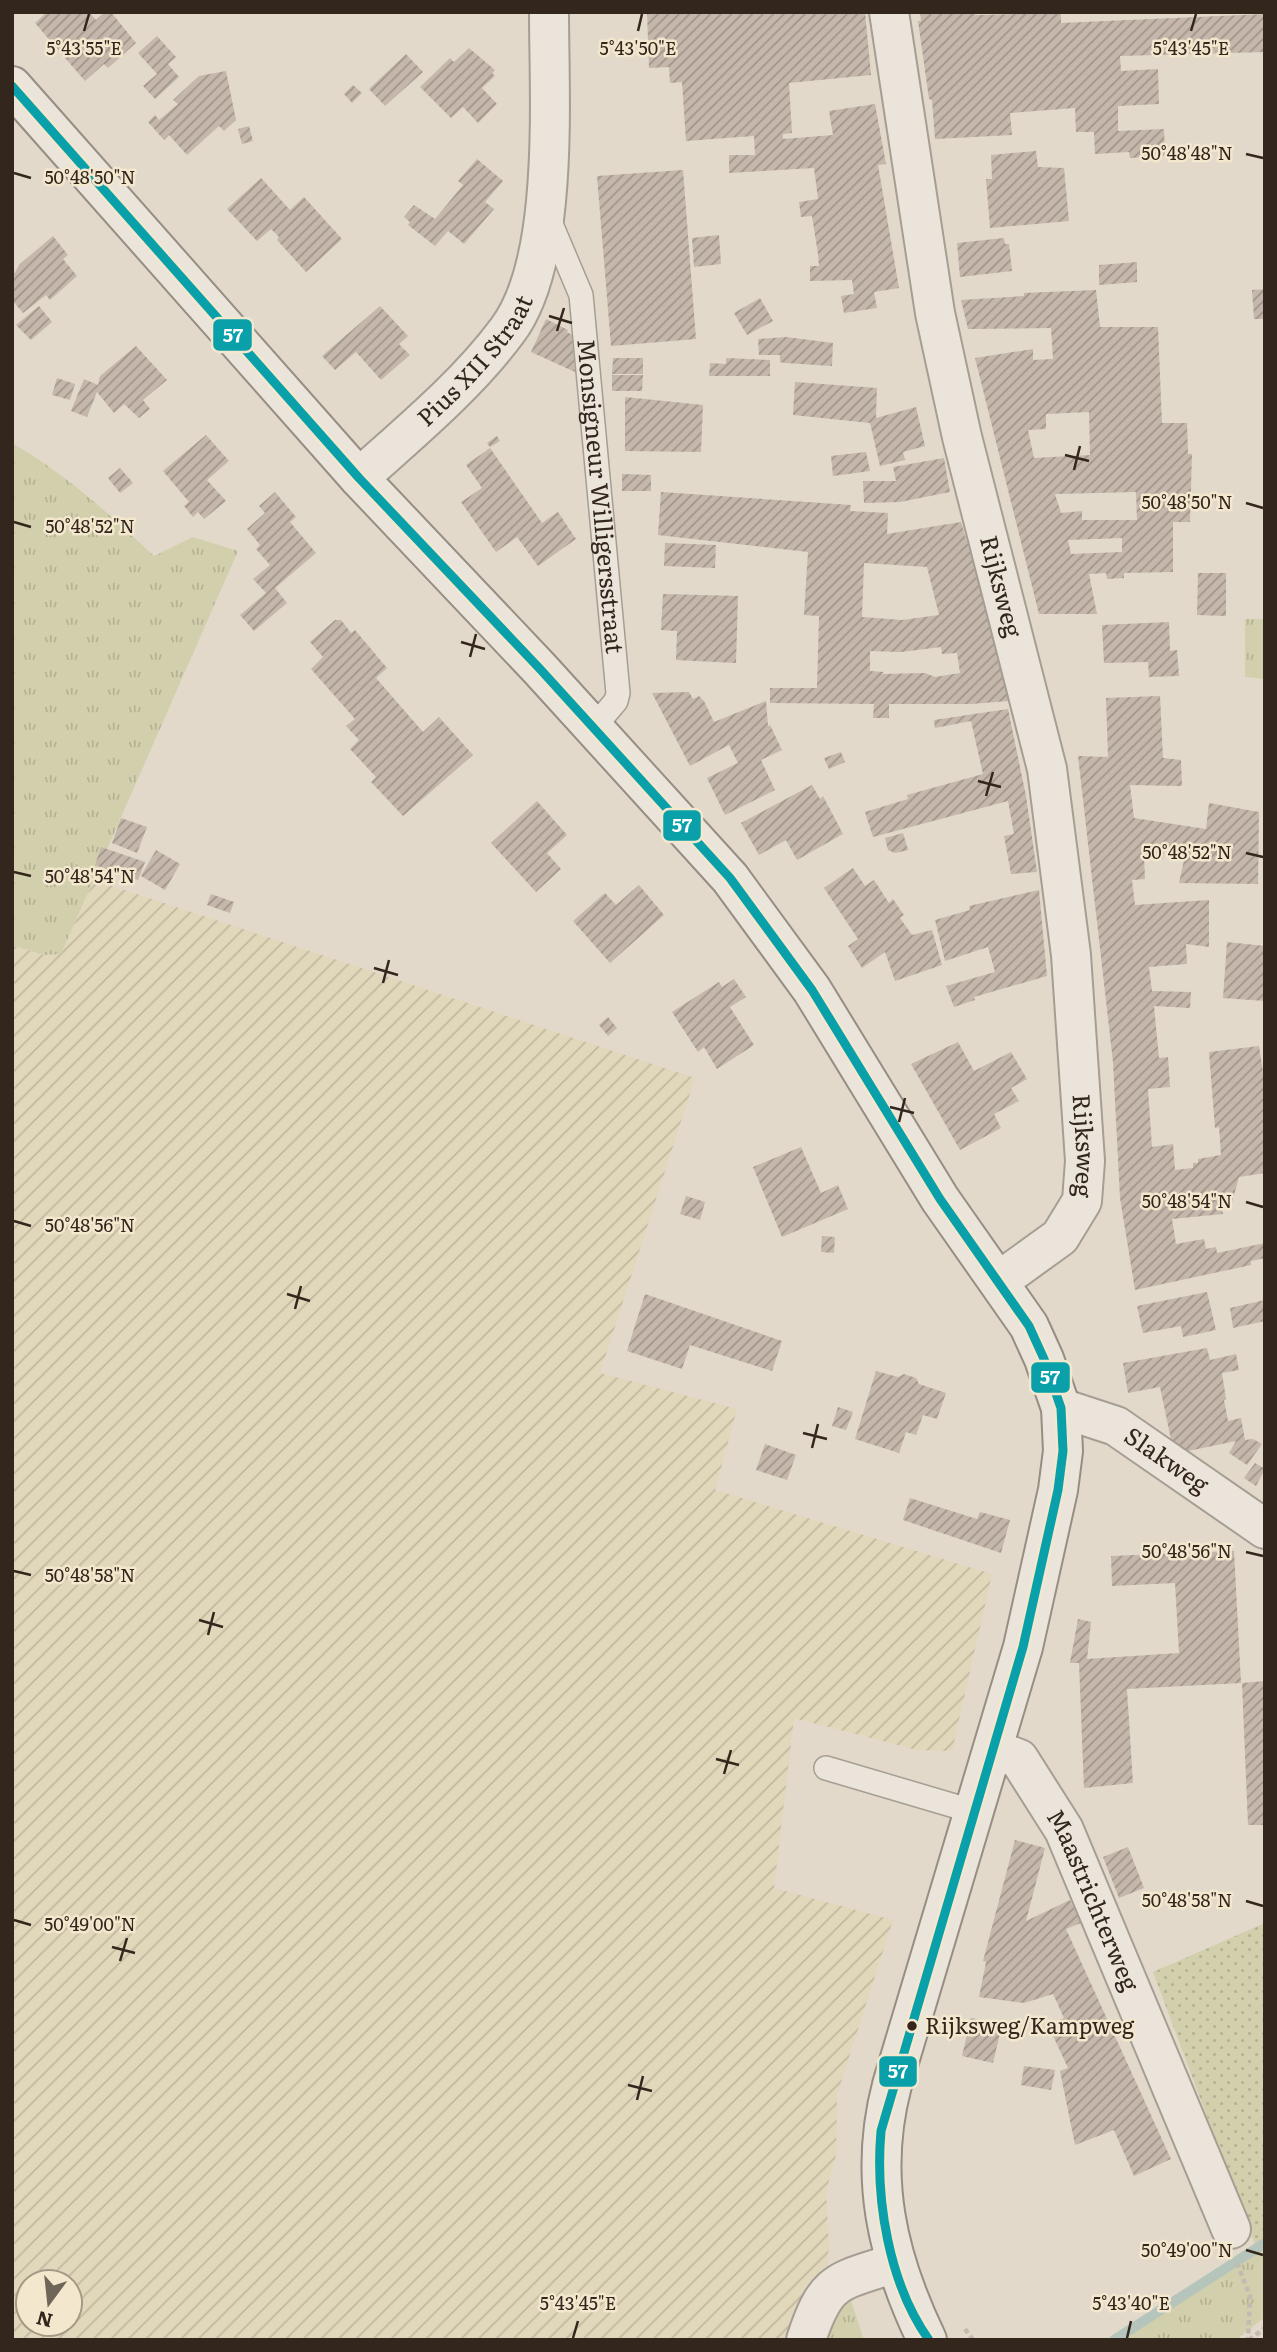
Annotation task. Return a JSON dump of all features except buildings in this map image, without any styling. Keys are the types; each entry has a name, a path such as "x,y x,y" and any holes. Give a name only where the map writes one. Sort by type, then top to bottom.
{"street":[{"name":"Monsigneur Willigersstraat","path":"546,214 549,12"},
{"name":"Rijksweg","path":"889,12 935,313 962,437 1044,757 1071,955 1085,1161 1082,1201 1060,1237 999,1281"},
{"path":"12,86 359,478 594,727 730,878 812,990 876,1099 940,1199 1029,1326 1061,1409 1063,1451 1058,1490 1023,1647 884,2113 880,2138 884,2215 895,2263 927,2338"},
{"name":"Pius XII Straat","path":"359,478 435,409 508,330 535,269 546,214"},
{"name":"Slakweg","path":"1061,1409 1116,1426 1265,1529"},
{"name":"Maastrichterweg","path":"994,1749 1019,1759 1064,1830 1231,2228"},
{"path":"806,2340 818,2305 831,2287 840,2281 895,2263"}],"lane":[{"name":"Monsigneur Willigersstraat","path":"546,214 581,295 616,672 616,701 594,727"},
{"path":"826,1768 975,1812"}],"path":[{"path":"1240,2270 1250,2296 1249,2340"},
{"path":"1249,2340 1265,2328"}],"shaded area":[{"path":"94,880 695,1078 600,1373 737,1409 715,1490 992,1574 952,1751 917,1750 794,1718 774,1888 893,1920 837,2095 836,2155 826,2192 829,2245 827,2269 816,2276 798,2304 787,2340 12,2340 12,945 43,955 61,954"}],"green space":[{"path":"12,443 69,481 154,556 193,537 238,551 61,954 43,955 12,945"},
{"path":"1245,619 1265,619 1265,679 1245,677"},
{"path":"1265,1923 1265,2240 1255,2245 1153,1972"},
{"path":"1265,2240 1265,2317 1236,2340 1110,2340"},
{"path":"847,2288 864,2340 819,2340"}],"waterway":[{"path":"1114,2340 1265,2243"}],"transit line":[{"name":"57","path":"12,86 359,478 540,669 730,878 812,990 940,1199 1029,1326 1044,1359 1061,1408 1063,1451 1058,1490 1023,1647 881,2131 880,2184 888,2240 904,2293 929,2340"}],"place":[{"name":"Rijksweg/Kampweg","path":"912,2026"}]}
